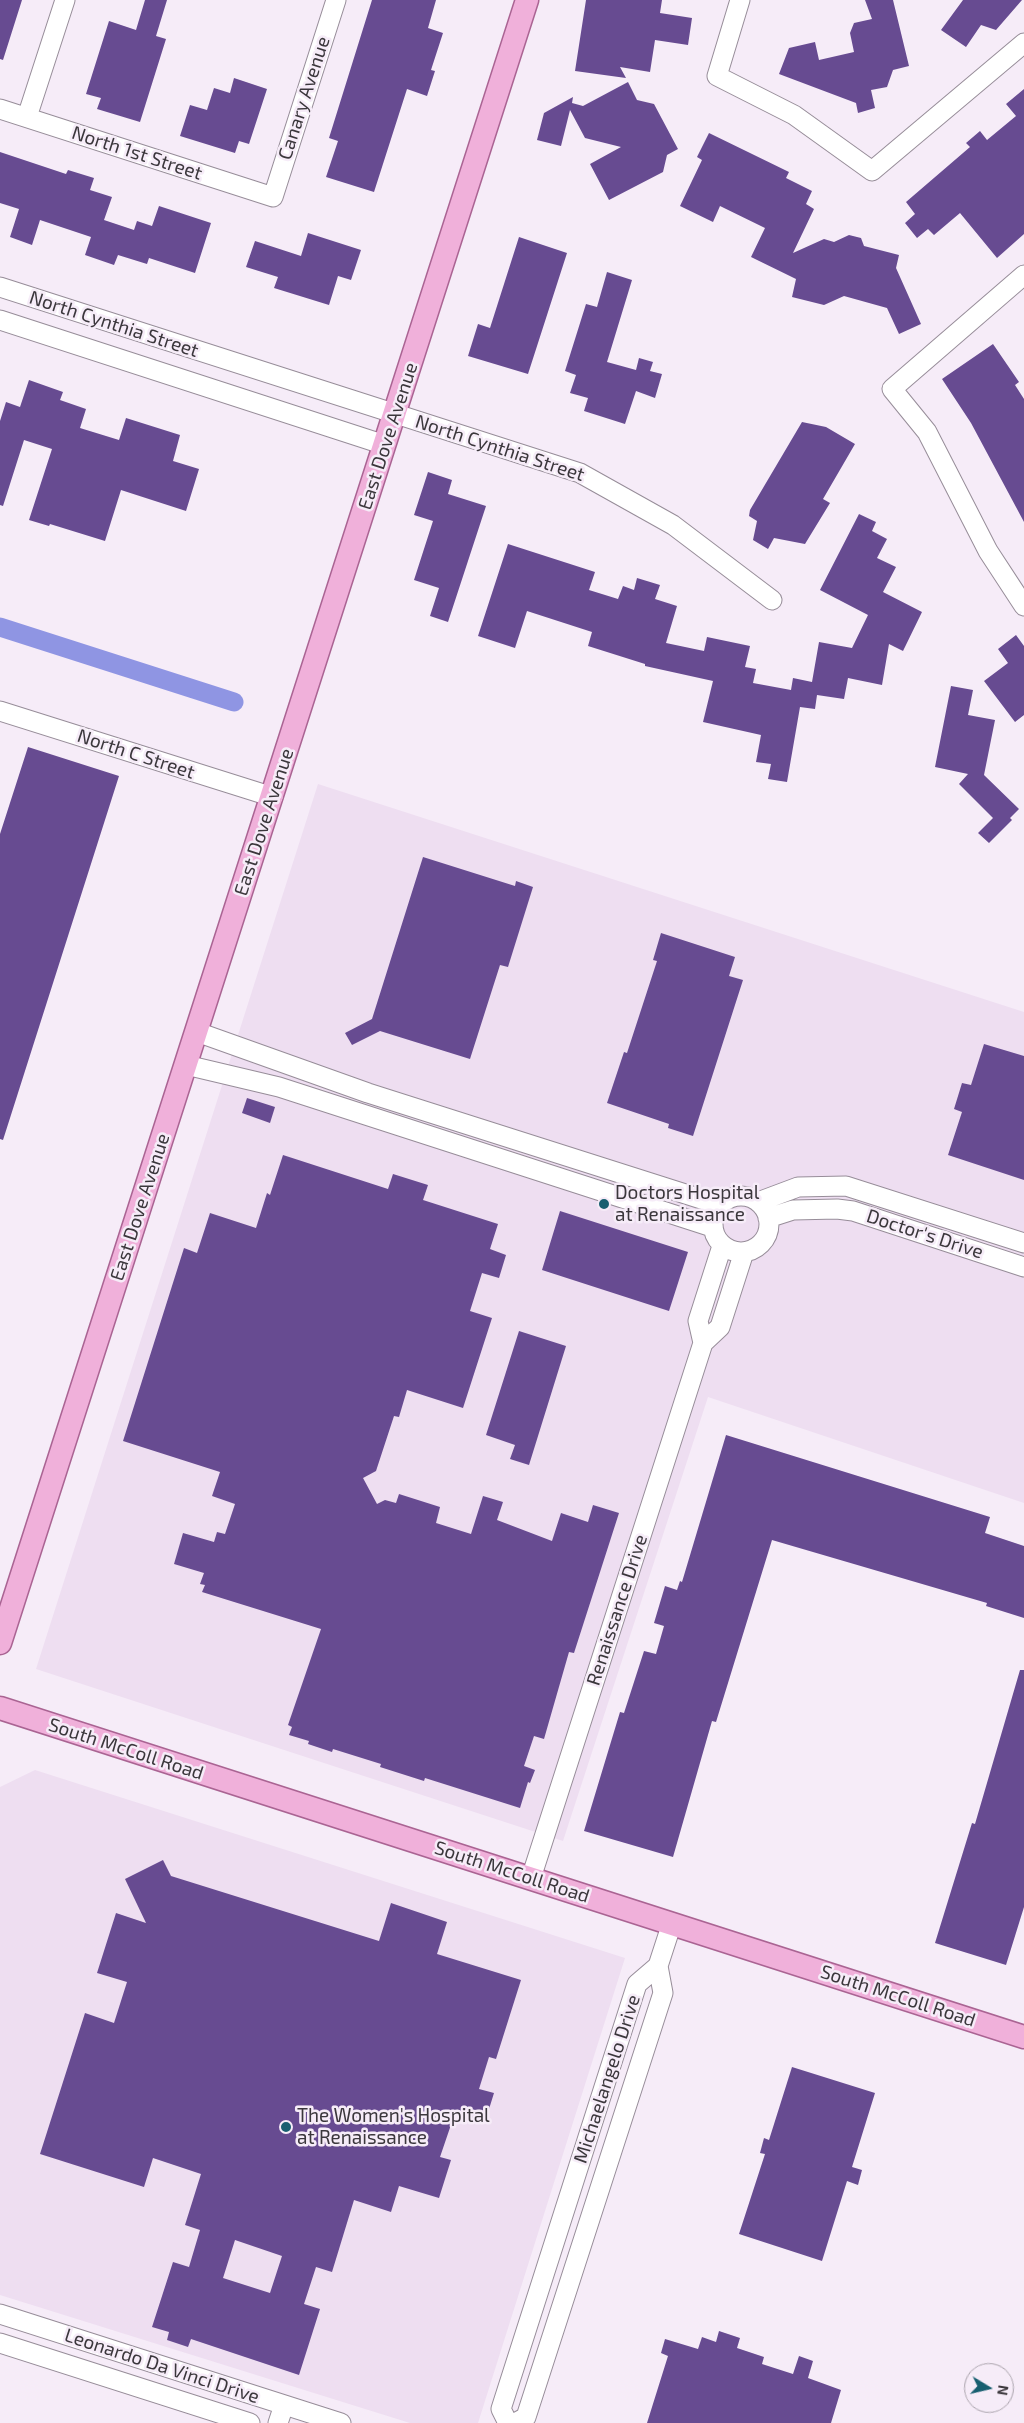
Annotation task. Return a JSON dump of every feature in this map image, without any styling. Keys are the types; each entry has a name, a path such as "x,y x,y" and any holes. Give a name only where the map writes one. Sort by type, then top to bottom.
{"main road":[{"name":"East Dove Avenue","path":"0,1644 527,0"},
{"name":"South McColl Road","path":"0,1708 1024,2036"}],"street":[{"path":"27,117 65,0"},
{"name":"Canary Avenue","path":"273,196 336,0"},
{"path":"740,0 717,76 794,115 872,171 1024,43"},
{"name":"North 1st Street","path":"0,108 273,196"},
{"path":"1024,275 892,389 927,432 988,551 1024,606"},
{"name":"North Cynthia Street","path":"0,287 580,473 673,525 772,600"},
{"name":"North Cynthia Street","path":"0,320 385,445"},
{"name":"North C Street","path":"0,711 273,796"},
{"path":"196,1032 368,1093 720,1205"},
{"path":"186,1065 298,1094 712,1226"},
{"path":"298,1094 306,1071"},
{"path":"362,1115 368,1093"},
{"path":"409,1130 416,1108"},
{"path":"512,1162 519,1141"},
{"path":"553,1176 560,1154"},
{"path":"613,1195 620,1174"},
{"name":"Doctor's Drive","path":"758,1202 798,1187 837,1186 860,1190 1024,1243"},
{"name":"Doctor's Drive","path":"853,1211 860,1190"},
{"path":"789,1191 793,1210"},
{"path":"736,1196 747,1196 758,1202 765,1210 768,1218 768,1231 763,1242 755,1249 744,1252 734,1252 722,1246 712,1226 715,1213 720,1205 736,1196"},
{"name":"Doctor's Drive","path":"768,1218 793,1210 837,1209 853,1211 1024,1267"},
{"name":"Doctor's Drive","path":"997,1258 1003,1236"},
{"name":"Renaissance Drive","path":"703,1343 698,1321 722,1246"},
{"name":"Renaissance Drive","path":"530,1878 703,1343 720,1327 744,1252"},
{"name":"Michaelangelo Drive","path":"515,2423 526,2417 663,1993 658,1966 672,1923"},
{"name":"Michaelangelo Drive","path":"508,2423 501,2409 637,1984 658,1966"},
{"path":"566,2206 592,2214"},
{"name":"Leonardo Da Vinci Drive","path":"0,2314 284,2404 300,2417 329,2421"},
{"name":"Leonardo Da Vinci Drive","path":"32,2353 41,2327"},
{"path":"526,2329 553,2337"},
{"name":"Leonardo Da Vinci Drive","path":"0,2343 250,2423"},
{"name":"Leonardo Da Vinci Drive","path":"278,2423 284,2404"}],"shaded area":[{"name":"Doctors Hospital at Renaissance","path":"318,784 1024,1012 1024,1503 708,1397 563,1841 36,1669"},
{"name":"The Women's Hospital at Renaissance","path":"35,1770 625,1958 478,2423 410,2423 0,2295 0,1787"}],"building":[{"path":"0,0 22,0 3,60 0,59"},
{"path":"145,0 167,0 156,36 166,39 140,122 97,109 101,98 86,94 109,21 136,30"},
{"path":"372,0 436,0 428,28 443,33 431,70 435,71 427,96 407,89 374,192 326,177 338,141 329,138"},
{"path":"586,0 662,0 660,13 692,18 688,45 655,40 650,72 620,67 626,78 575,71"},
{"path":"865,0 893,0 909,66 893,70 887,87 871,90 875,108 858,113 856,103 779,74 789,48 815,42 819,60 854,52 850,33 854,23 872,19"},
{"path":"963,0 1022,0 996,30 981,25 966,47 941,30"},
{"path":"234,78 267,89 249,144 239,141 235,153 180,136 190,105 207,110 214,88 230,93"},
{"path":"628,82 637,100 654,104 678,149 667,155 663,172 609,200 590,164 621,147 585,138 570,110 561,146 537,140 544,113 573,97 572,103 583,106"},
{"path":"1024,89 1024,234 997,258 960,213 934,235 928,229 917,238 905,223 915,214 906,202 970,147 966,143 980,131 987,140 1016,116 1006,104"},
{"path":"709,133 789,172 786,178 812,191 806,204 814,209 793,253 824,239 834,242 849,235 861,238 864,246 899,255 896,268 921,324 899,334 887,308 844,296 824,305 792,297 796,279 751,257 765,228 720,206 713,222 680,206 702,160 697,157"},
{"path":"0,152 66,174 68,170 94,178 90,190 112,197 104,220 134,230 137,221 152,226 159,206 211,223 195,273 149,258 147,264 118,255 114,265 85,255 91,237 40,220 32,245 10,237 19,209 0,203"},
{"path":"308,233 361,250 351,280 338,276 329,305 274,288 278,277 246,267 255,241 301,256"},
{"path":"519,237 567,253 528,374 468,356 478,324 490,328"},
{"path":"607,272 632,280 607,362 636,370 639,358 653,362 650,371 662,374 655,398 636,391 625,424 584,411 588,398 570,393 576,375 565,371 586,304 597,307"},
{"path":"993,344 1019,382 1015,385 1024,399 1024,522 971,423 942,379"},
{"path":"29,380 63,392 60,400 86,409 80,428 119,440 126,418 180,435 173,461 199,469 186,511 121,490 105,541 50,524 49,526 29,520 52,449 24,440 3,506 0,505 0,421 6,402 20,407"},
{"path":"802,422 826,427 855,444 823,499 830,503 805,544 774,538 768,549 753,540 757,521 749,516 750,510"},
{"path":"428,472 452,480 448,494 486,506 448,622 430,616 439,588 414,580 433,521 414,515"},
{"path":"859,514 876,522 872,531 887,539 877,558 896,567 883,592 922,612 903,651 889,644 882,685 848,678 844,699 817,695 815,709 800,707 787,782 768,779 771,764 756,762 761,735 703,722 713,681 645,666 645,664 588,646 592,632 527,611 515,648 478,636 508,544 595,572 589,590 618,599 623,586 634,590 637,578 660,585 655,599 677,606 666,643 704,651 707,637 750,646 745,667 756,669 753,683 791,690 793,678 812,682 819,642 852,648 868,615 820,590"},
{"path":"1016,635 1024,646 1024,715 1015,722 984,681 1008,663 998,649"},
{"path":"951,686 973,690 968,715 995,720 984,775 1019,809 1010,818 1012,820 989,843 978,833 993,818 959,784 968,774 935,767"},
{"path":"28,747 119,776 3,1140 0,1139 0,834"},
{"path":"423,857 515,886 516,881 533,887 508,967 500,965 470,1059 380,1031 352,1045 345,1033 372,1019"},
{"path":"661,933 735,957 729,976 743,980 693,1136 668,1128 669,1124 607,1103 624,1052 627,1053 657,961 653,960"},
{"path":"984,1044 1024,1056 1024,1180 948,1155 962,1112 954,1109 962,1083 971,1085"},
{"path":"247,1098 275,1107 270,1123 242,1113"},
{"path":"283,1155 388,1189 393,1174 428,1185 423,1200 498,1224 490,1249 506,1255 499,1278 482,1273 470,1311 492,1318 463,1408 407,1390 399,1417 394,1416 376,1471 363,1478 377,1504 385,1500 396,1503 399,1494 440,1507 436,1523 471,1534 483,1496 503,1502 497,1520 552,1541 561,1513 588,1522 593,1505 619,1513 574,1653 569,1652 544,1739 534,1736 524,1766 535,1770 530,1783 528,1782 520,1808 425,1778 424,1781 380,1767 381,1764 333,1749 332,1752 308,1744 309,1741 289,1735 292,1727 288,1725 321,1629 202,1592 205,1585 200,1584 204,1573 174,1564 183,1533 214,1542 217,1532 225,1534 235,1504 212,1496 220,1472 123,1441 184,1248 197,1253 210,1213 256,1228 267,1193 270,1195"},
{"path":"560,1211 688,1252 669,1311 542,1270"},
{"path":"519,1331 566,1346 529,1465 510,1459 515,1445 486,1435"},
{"path":"726,1435 990,1517 985,1533 1024,1546 1024,1618 986,1606 987,1603 772,1540 716,1722 712,1721 673,1857 584,1831 620,1712 624,1713 644,1651 656,1654 664,1626 654,1623 665,1586 677,1590 680,1581 682,1582"},
{"path":"1020,1670 1024,1670 1024,1907 1006,1965 935,1943 972,1823 975,1824"},
{"path":"163,1860 171,1876 379,1941 391,1903 447,1922 437,1954 521,1980 496,2059 489,2057 479,2089 494,2093 485,2122 455,2113 440,2157 451,2160 439,2198 399,2186 391,2212 354,2200 332,2272 316,2267 304,2304 320,2309 299,2375 191,2339 188,2347 167,2340 169,2332 152,2327 173,2262 189,2267 200,2230 185,2225 201,2174 153,2158 144,2187 40,2154 85,2013 114,2023 127,1982 97,1973 116,1913 146,1923 125,1879","holes":["235,2240 282,2256 270,2293 223,2278"]},
{"path":"792,2067 875,2093 852,2167 862,2170 858,2185 847,2181 822,2261 739,2234 765,2154 760,2153 764,2138 769,2140"},
{"path":"719,2331 740,2338 737,2348 764,2357 762,2364 793,2374 799,2356 813,2361 808,2378 841,2390 831,2423 647,2423 668,2356 661,2353 665,2339 698,2349 702,2337 716,2342"}],"waterway":[{"path":"0,627 234,702"}],"place":[{"name":"Doctors Hospital at Renaissance","path":"604,1204"},
{"name":"The Women's Hospital at Renaissance","path":"286,2127"}]}
